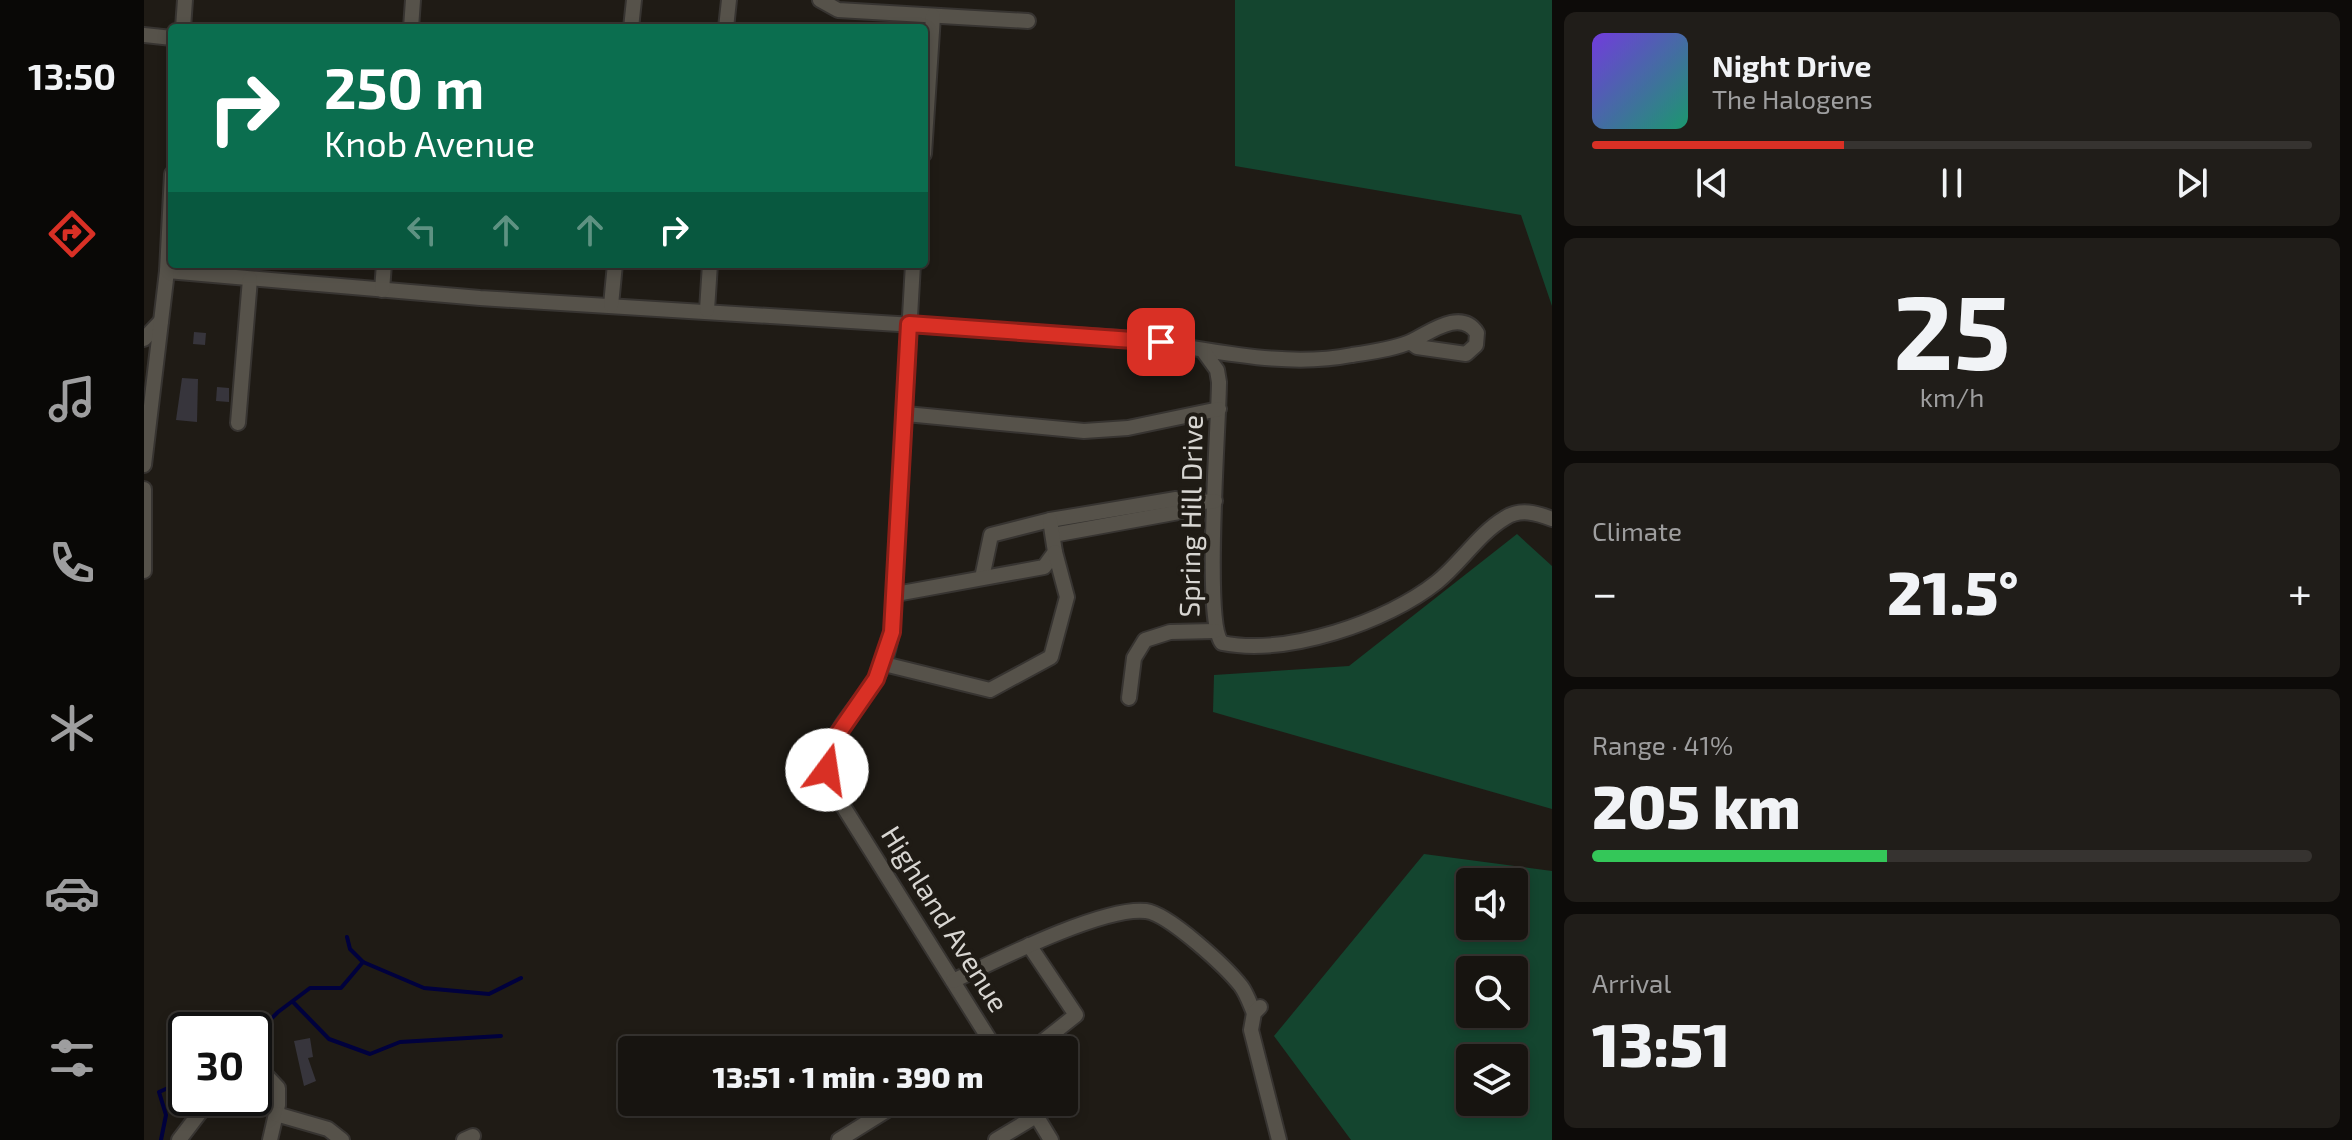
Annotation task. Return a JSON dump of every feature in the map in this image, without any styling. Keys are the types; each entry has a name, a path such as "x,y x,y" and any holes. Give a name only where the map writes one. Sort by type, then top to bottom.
{"street":[{"path":"183,24 185,0"},
{"path":"411,24 413,0"},
{"path":"631,24 634,0"},
{"path":"726,24 729,0"},
{"path":"820,0 838,10 1028,21"},
{"path":"928,73 933,16"},
{"path":"144,35 168,38"},
{"path":"144,465 168,252"},
{"path":"382,290 384,268"},
{"path":"611,305 615,268"},
{"path":"707,310 710,268"},
{"name":"Highland Avenue","path":"913,268 892,632 884,664 837,732 829,752 827,770 838,798 984,1036"},
{"path":"167,271 382,290 1134,339 1178,344 1204,352 1322,359 1410,342"},
{"path":"238,423 250,279"},
{"path":"144,339 161,321"},
{"name":"Spring Hill Drive","path":"1204,352 1217,370 1219,409 1215,501 1216,634"},
{"path":"906,414 1084,431 1128,428 1219,409"},
{"path":"144,489 144,571"},
{"path":"982,578 991,535 1050,520 1176,499 1187,503 1215,501"},
{"path":"1053,535 1179,512 1187,503"},
{"path":"1129,698 1134,658 1145,640 1170,632 1216,634 1222,643 1234,645 1276,645 1360,623 1408,603 1435,584 1505,517 1529,512 1552,519"},
{"path":"884,664 990,690 1051,657 1067,597 1050,520"},
{"path":"896,594 1044,567 1055,552"},
{"path":"953,981 1029,945 1119,913 1149,911 1183,932 1217,960 1258,1010 1251,1030 1279,1140"},
{"path":"1029,945 1076,1015 1050,1036"},
{"path":"270,1140 278,1088 272,1082"},
{"path":"276,1114 328,1129 342,1140"},
{"path":"179,1140 197,1116"},
{"path":"839,1140 878,1116"},
{"path":"996,1140 1036,1116 1045,1138"}],"green space":[{"path":"1235,0 1552,0 1552,306 1521,215 1235,166"},
{"path":"1517,534 1552,566 1552,809 1213,712 1214,675 1349,666"},
{"path":"1424,854 1552,871 1552,1140 1351,1140 1274,1036"}],"building":[{"path":"194,332 206,333 205,345 193,344"},
{"path":"182,378 198,379 197,422 176,420"},
{"path":"217,387 229,388 229,402 216,401"},
{"path":"310,1038 313,1057 308,1058 316,1081 304,1086 294,1041"}],"waterway":[{"path":"272,1018 310,988 341,988 363,962 350,949 347,937"},
{"path":"363,962 424,988 489,994 521,978"},
{"path":"294,1003 329,1039 370,1054 400,1042 501,1036"},
{"path":"161,1140 166,1115 159,1092 168,1088"}],"route":[{"path":"827,770 831,744 837,732 876,679 889,649 896,594 910,354 909,324 1161,342"}]}
